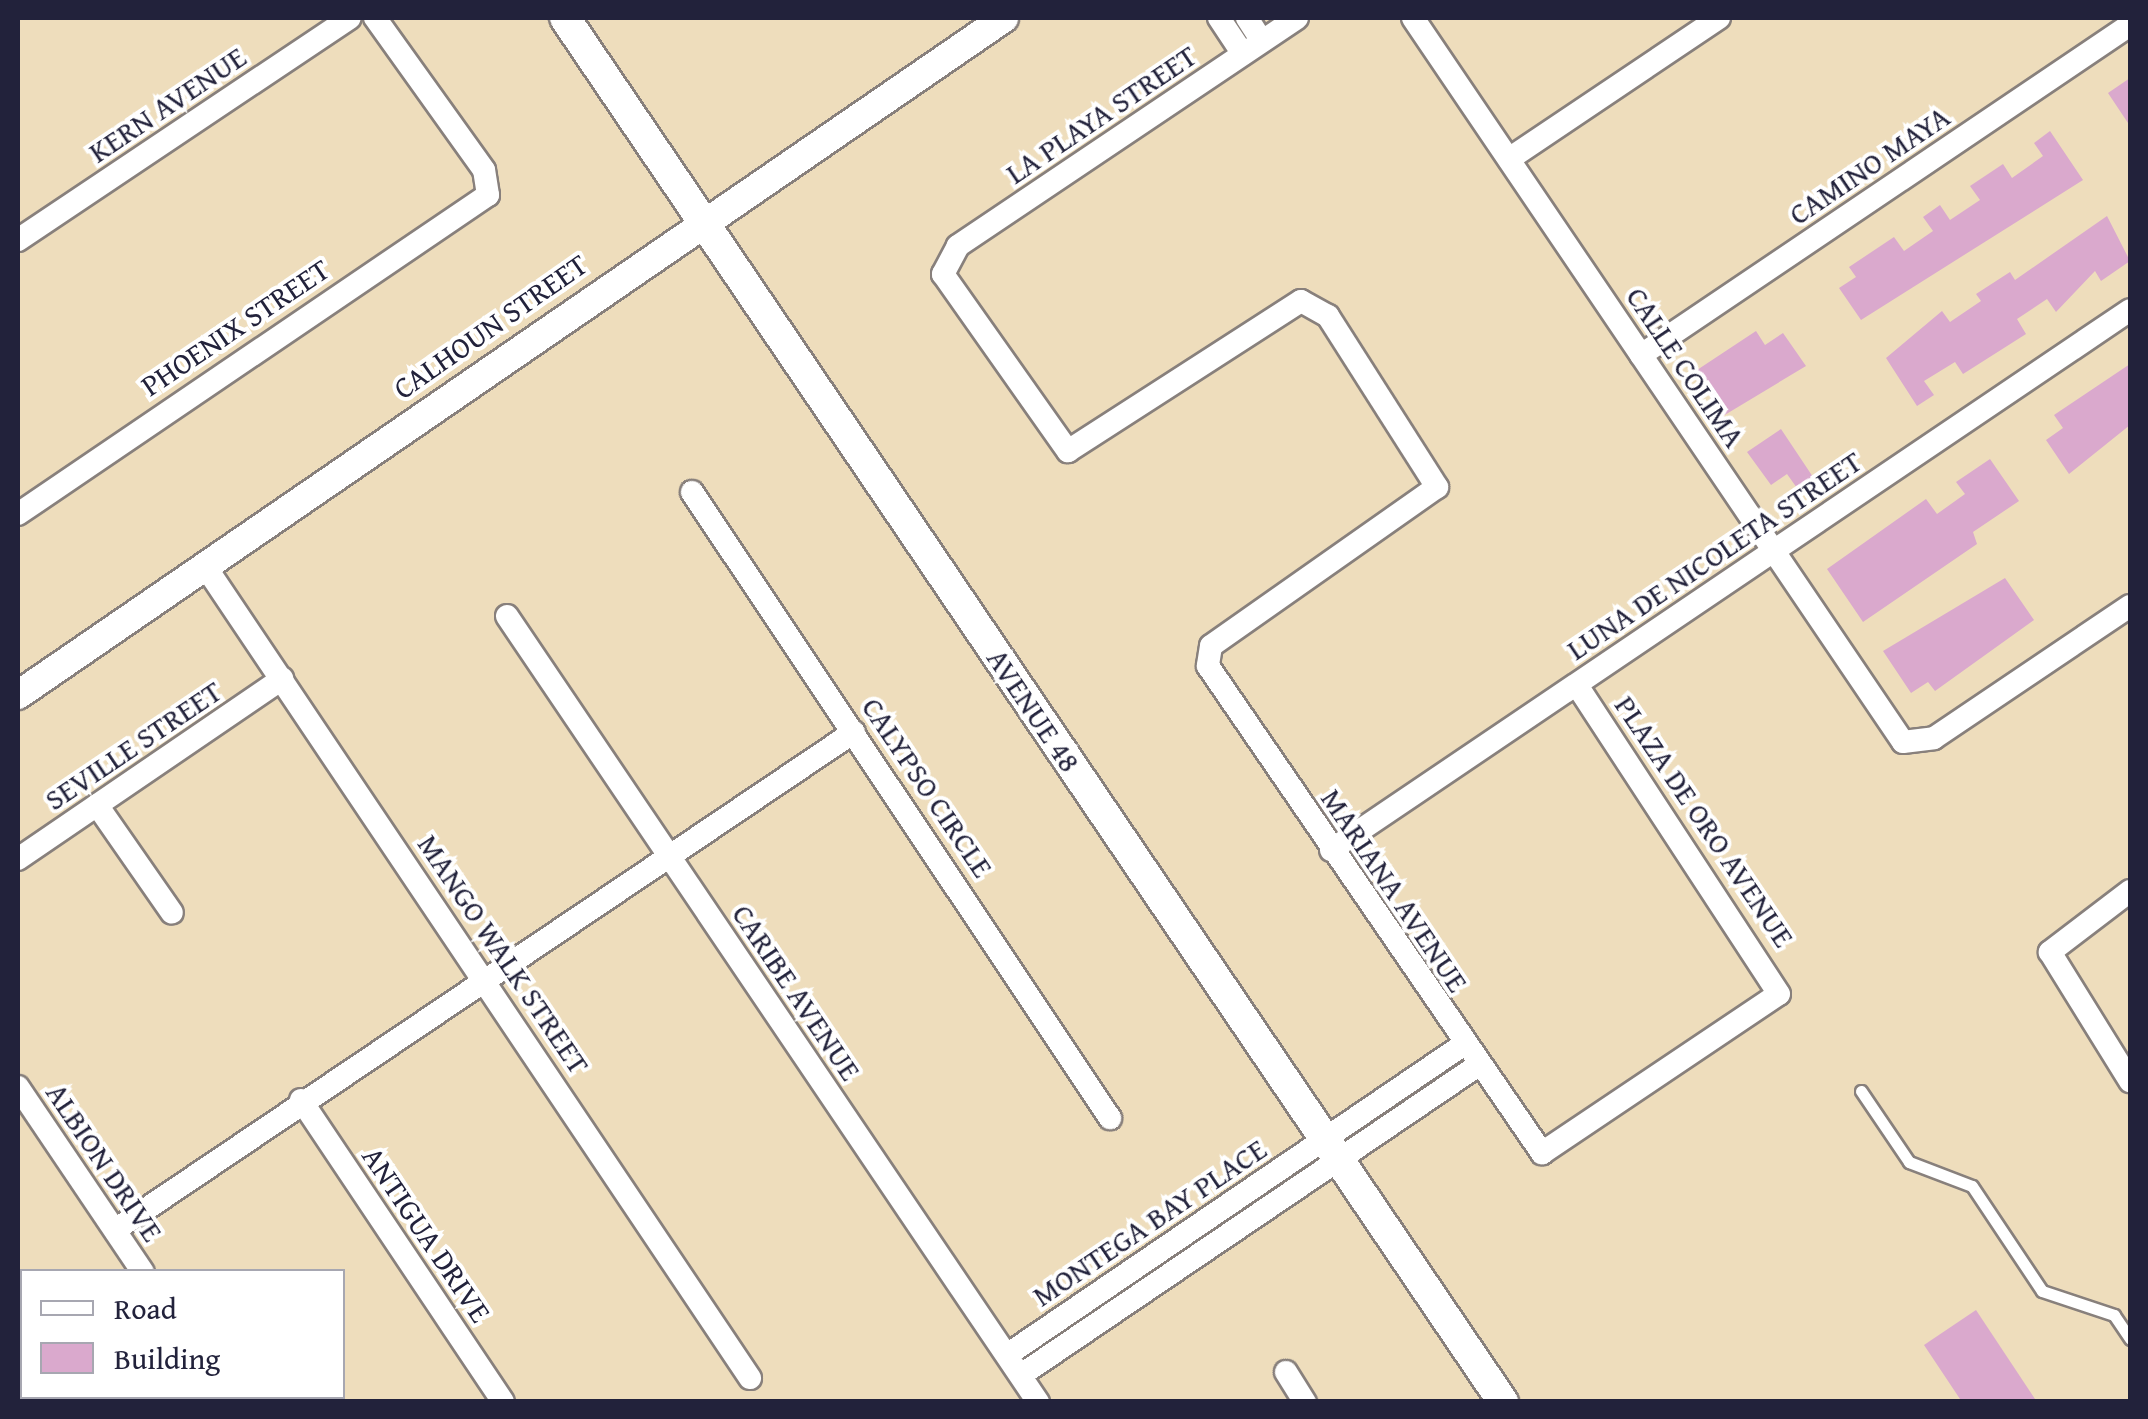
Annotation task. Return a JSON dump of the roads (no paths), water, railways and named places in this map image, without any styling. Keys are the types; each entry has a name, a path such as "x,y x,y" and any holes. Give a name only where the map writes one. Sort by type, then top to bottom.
{"main road":[{"name":"AVENUE 48","path":"565,18 1503,1402"}],"street":[{"name":"KERN AVENUE","path":"18,240 350,18"},
{"name":"PHOENIX STREET","path":"18,514 488,195 484,170 375,18"},
{"name":"CALHOUN STREET","path":"18,695 702,219 1004,18"},
{"path":"1219,18 1253,47"},
{"path":"1246,18 1253,47"},
{"name":"LA PLAYA STREET","path":"1206,655 1437,487 1311,300 1068,451 942,264 1297,18"},
{"name":"CALLE COLIMA","path":"1414,18 1774,552 1912,747 2130,606"},
{"path":"1509,160 1719,18"},
{"name":"CAMINO MAYA","path":"1641,355 2130,25"},
{"name":"LUNA DE NICOLETA STREET","path":"1332,850 2130,310"},
{"name":"CALYPSO CIRCLE","path":"692,492 1110,1118"},
{"name":"MANGO WALK STREET","path":"205,566 750,1378"},
{"name":"CARIBE AVENUE","path":"507,616 1038,1402"},
{"name":"MARIANA AVENUE","path":"1206,655 1477,1066 1542,1154"},
{"name":"SEVILLE STREET","path":"18,859 282,679"},
{"name":"PLAZA DE ORO AVENUE","path":"1542,1154 1779,994 1577,684"},
{"path":"115,1230 302,1100 854,732"},
{"path":"98,805 172,913"},
{"path":"2130,891 2050,952 2130,1080"},
{"path":"1331,1149 1463,1045"},
{"path":"1331,1149 1477,1066"},
{"name":"ALBION DRIVE","path":"18,1086 141,1269"},
{"name":"ANTIGUA DRIVE","path":"302,1100 503,1402"},
{"name":"MONTEGA BAY PLACE","path":"1007,1354 1331,1149"},
{"name":"MONTEGA BAY PLACE","path":"1021,1376 1331,1149"},
{"path":"1286,1372 1305,1402"}],"lane":[{"path":"1860,1091 1908,1162 1972,1186 2042,1291 2114,1315 2130,1339"}]}
